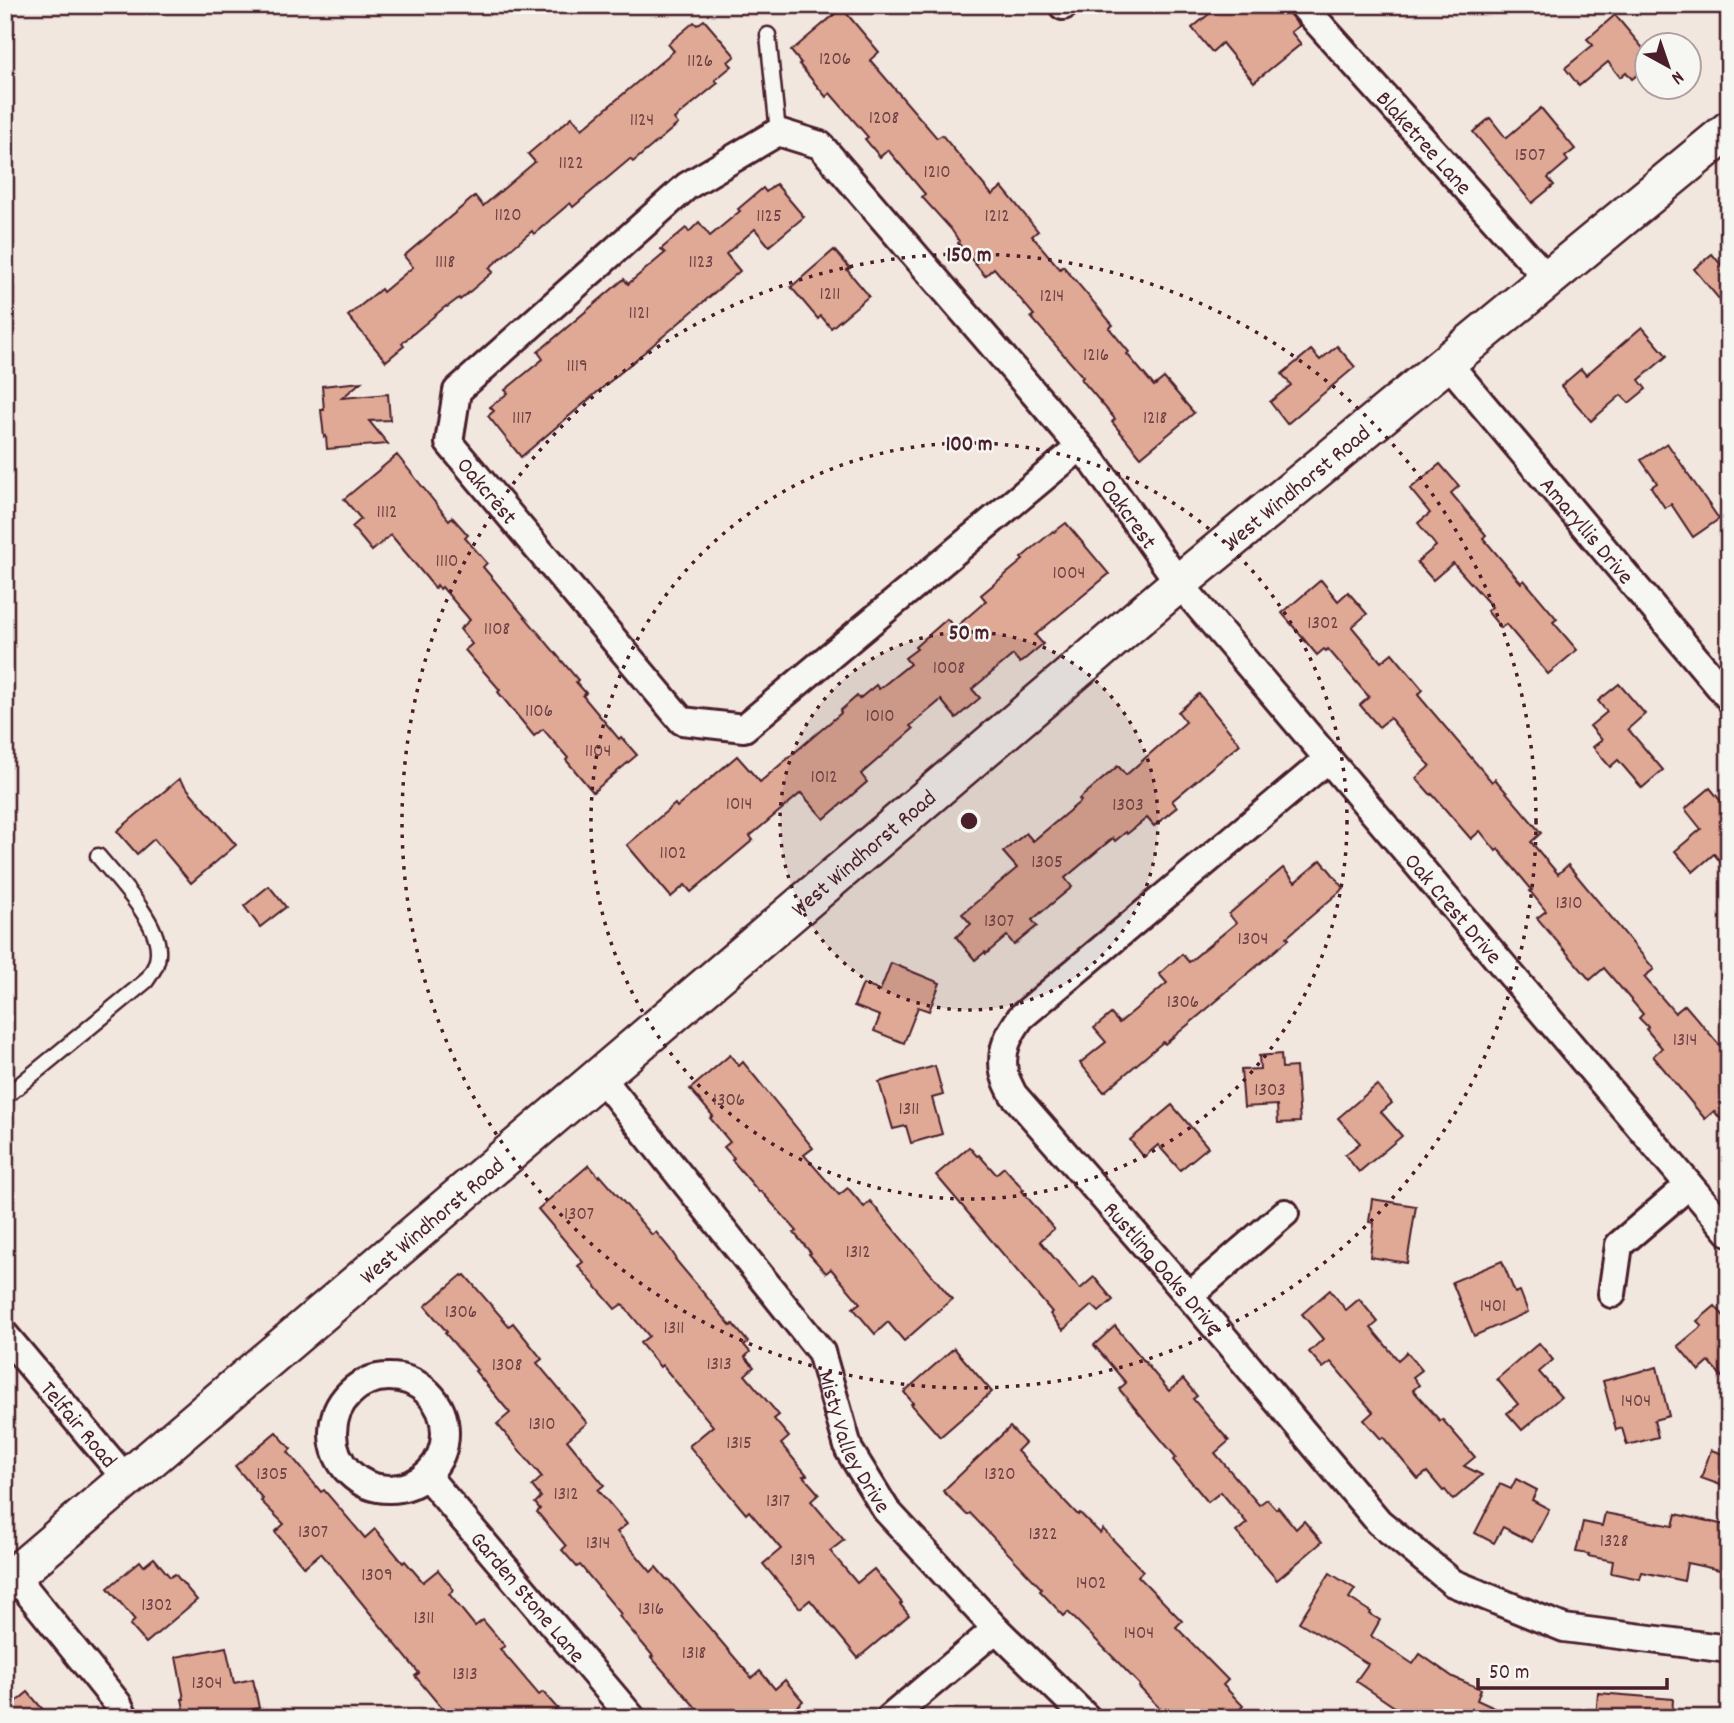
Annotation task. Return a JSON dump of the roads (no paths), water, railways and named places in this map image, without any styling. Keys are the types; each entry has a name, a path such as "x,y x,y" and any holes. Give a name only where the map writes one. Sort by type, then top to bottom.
{"street":[{"name":"Blaketree Lane","path":"1302,5 1548,279"},
{"name":"West Windhorst Road","path":"10,1579 1179,583 1729,131"},
{"name":"Oakcrest","path":"1080,447 744,728 682,721 449,443 457,391 687,186 778,132 820,145 1094,463 1179,583"},
{"name":"Amaryllis Drive","path":"1447,362 1729,698"},
{"name":"Oak Crest Drive","path":"1179,583 1729,1232"},
{"name":"Rustling Oaks Drive","path":"1328,759 1021,1017 1008,1035 1004,1055 1004,1074 1013,1094 1189,1296 1379,1522 1453,1583 1564,1628 1729,1649"},
{"name":"Misty Valley Drive","path":"600,1076 821,1352 849,1450 886,1510 996,1629 1087,1718"},
{"path":"1612,1294 1619,1245 1689,1185"},
{"path":"1189,1296 1285,1213"},
{"name":"Telfair Road","path":"5,1335 127,1480"},
{"path":"382,1378 400,1378 416,1384 430,1395 440,1410 444,1427 443,1445 437,1462 426,1475 410,1485 391,1490 372,1487 355,1478 342,1465 334,1447 333,1428 338,1409 349,1394 365,1383 382,1378"},
{"name":"Garden Stone Lane","path":"426,1475 632,1718"},
{"path":"10,1579 118,1704 125,1718"},
{"path":"890,1718 996,1629"}],"lane":[{"path":"768,35 778,132"},
{"path":"5,1097 146,981 156,964 159,948 154,930 141,909 98,856"}]}
